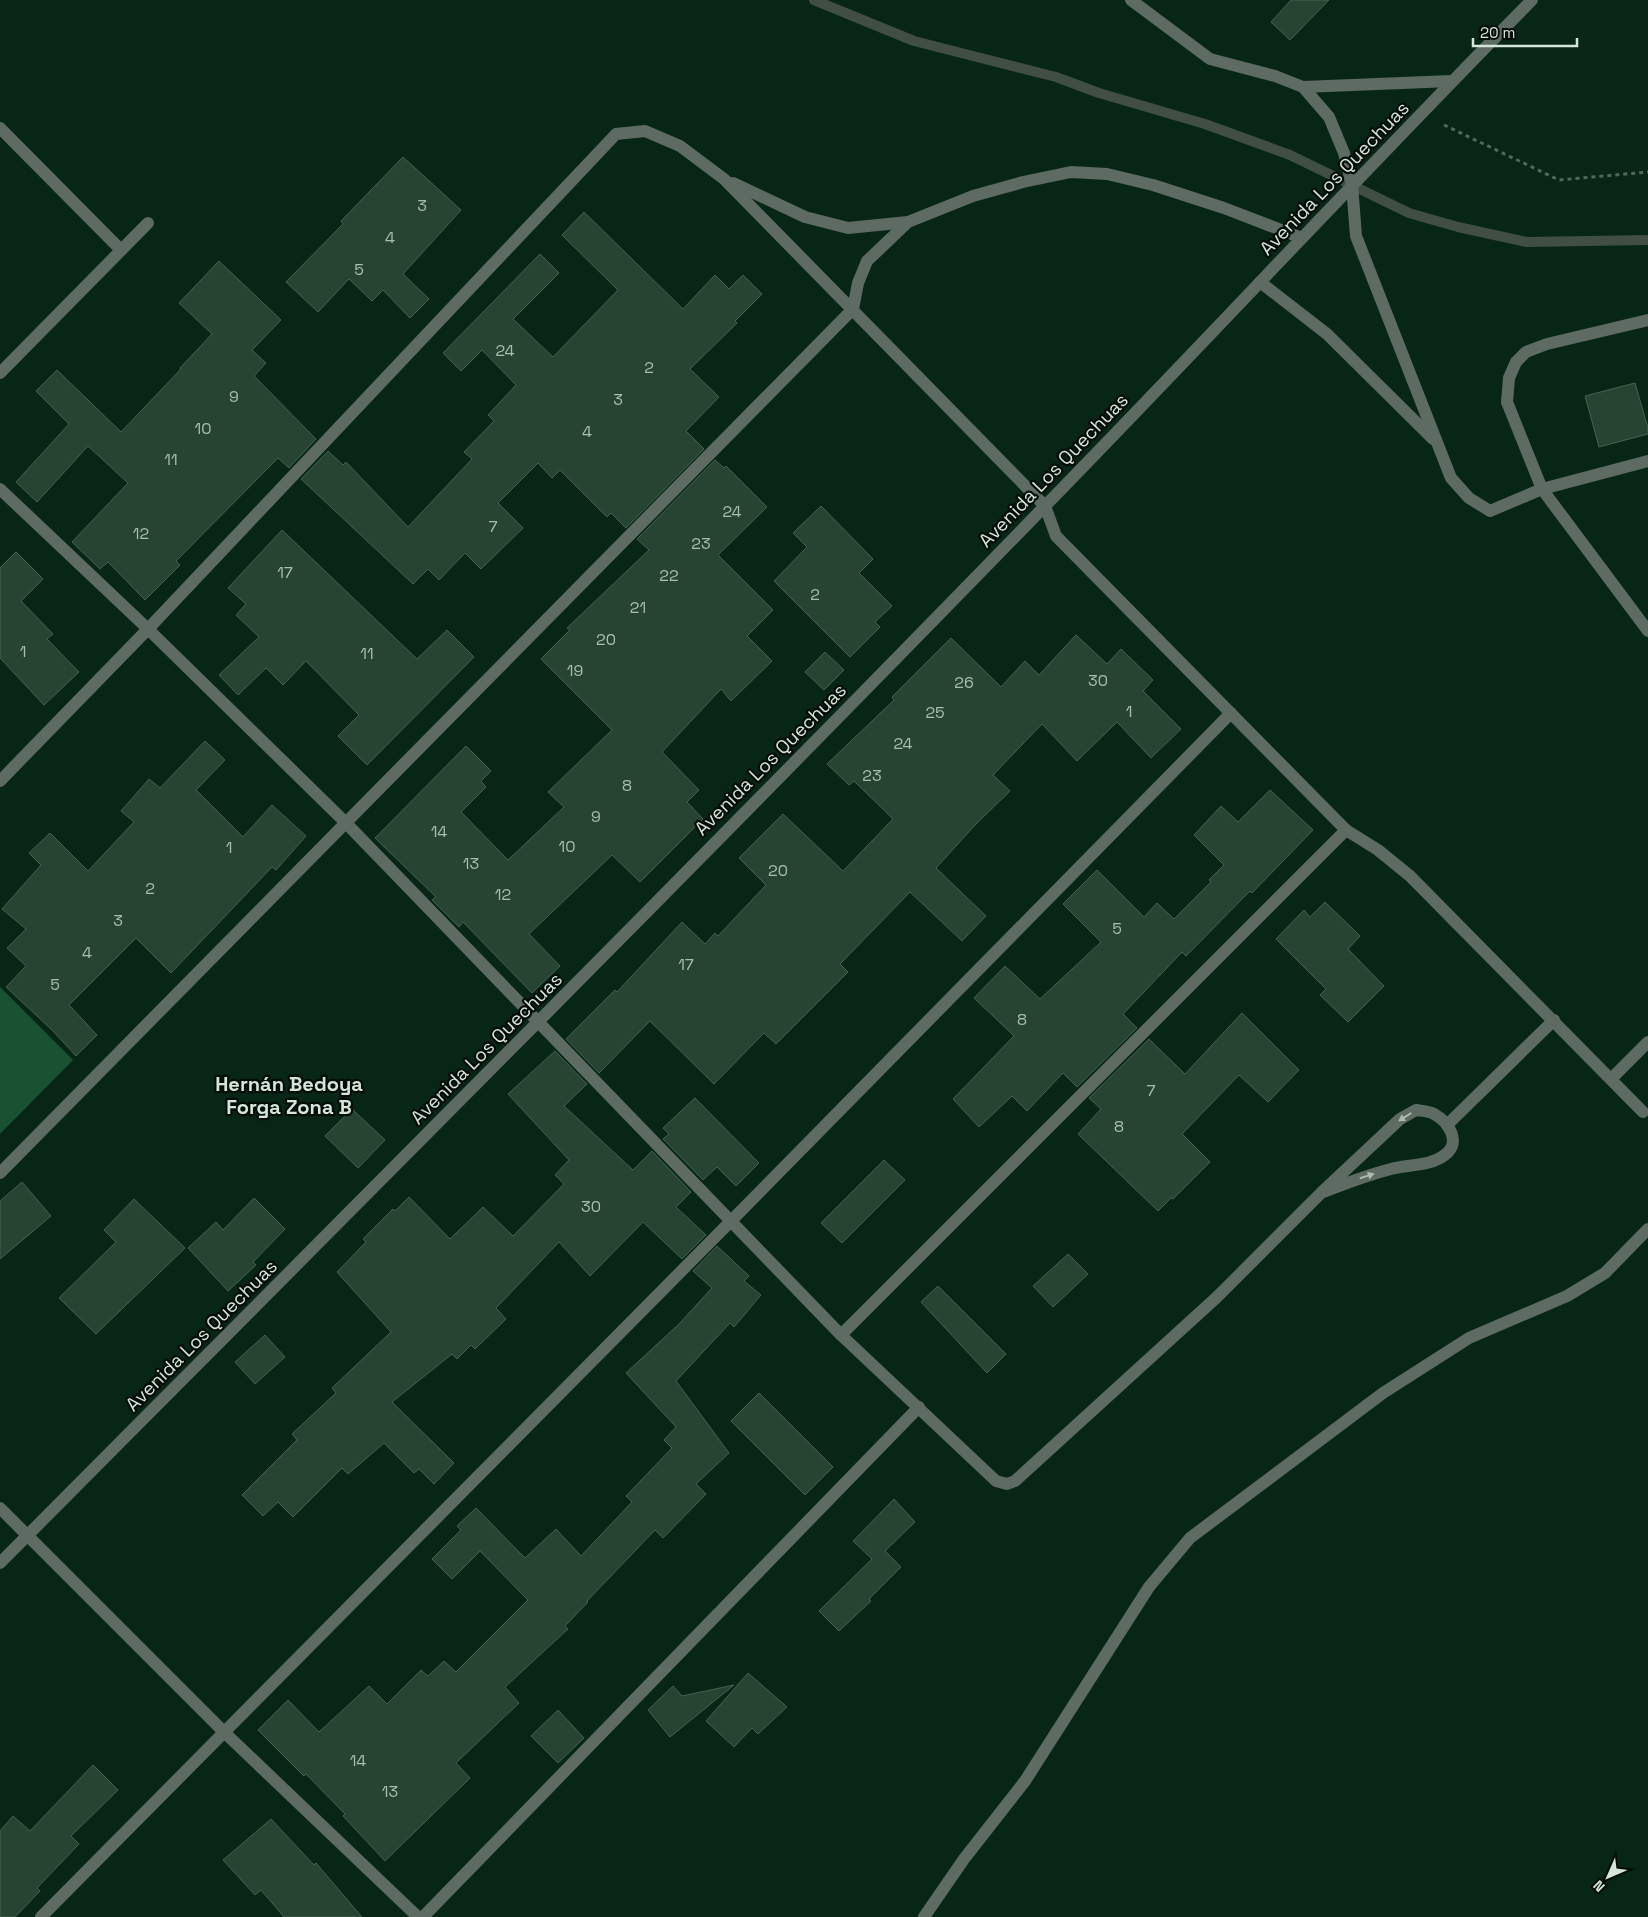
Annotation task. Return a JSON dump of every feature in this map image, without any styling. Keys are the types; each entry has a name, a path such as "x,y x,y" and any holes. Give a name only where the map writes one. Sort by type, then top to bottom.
{"street":[{"name":"Avenida Los Quechuas","path":"0,1563 538,1022 1045,506 1532,0"},
{"path":"1134,1 1210,59 1275,76 1303,87 1452,81"},
{"path":"1303,87 1329,117 1344,153 1352,185 1356,236 1451,478 1469,498 1490,511 1542,488 1648,461"},
{"path":"0,128 120,250"},
{"path":"0,781 148,629 616,134 645,130 680,146 724,179 1045,506 1056,536 1346,830 1378,850 1410,876 1643,1112"},
{"path":"724,179 804,217 848,228 908,222 973,196 1023,182 1071,172 1107,174 1152,185 1224,208 1302,238"},
{"path":"0,1173 344,822 853,309 858,283 867,261 908,222"},
{"path":"2,365 148,223"},
{"path":"1260,282 1327,334 1437,443"},
{"path":"1648,320 1547,344 1526,352 1516,362 1509,378 1507,402 1542,488 1648,631"},
{"path":"0,489 148,629 344,822 730,1222 841,1334 996,1481 1006,1484 1015,1481 1217,1297 1321,1193 1400,1118 1416,1110 1435,1114 1447,1125 1454,1138 1453,1146 1446,1154 1436,1160 1425,1164 1392,1168 1321,1193"},
{"path":"41,1917 730,1222 1231,712"},
{"path":"841,1334 1346,830"},
{"path":"1447,1125 1554,1020"},
{"path":"1611,1079 1648,1042"},
{"path":"924,1917 964,1859 1025,1781 1149,1587 1190,1538 1382,1393 1469,1338 1567,1296 1605,1273 1648,1229"},
{"path":"422,1917 919,1407"},
{"path":"0,1508 225,1733 418,1917"}],"path":[{"path":"1421,114 1559,180 1648,172"}],"green space":[{"path":"0,987 73,1060 0,1134"}],"building":[{"path":"1291,0 1329,0 1290,40 1271,22"},
{"path":"403,157 461,210 403,274 429,299 410,318 383,290 372,301 349,279 318,312 286,282 343,224 341,221"},
{"path":"584,212 683,309 715,275 729,289 743,275 762,294 735,321 737,323 690,369 719,397 686,431 704,449 626,528 611,513 607,517 560,470 552,478 538,463 498,503 523,528 481,569 465,553 439,580 428,569 413,584 301,479 328,451 343,465 346,462 408,527 472,459 464,452 494,421 488,415 516,385 482,350 461,371 443,353 540,254 559,273 513,319 553,357 618,290 562,235"},
{"path":"219,261 281,320 252,350 266,363 254,376 316,439 289,468 278,458 176,561 180,565 145,600 108,562 100,569 72,542 128,483 88,446 37,502 16,482 69,424 36,391 57,370 121,432 212,334 179,303"},
{"path":"1635,383 1648,434 1599,447 1585,396"},
{"path":"715,460 724,468 726,466 767,507 718,555 773,610 747,636 772,661 731,701 721,689 662,752 699,790 687,802 703,819 640,882 612,855 529,934 560,966 532,993 463,922 459,927 432,900 436,897 375,838 466,746 491,771 481,781 486,787 461,812 508,860 564,807 548,792 612,730 541,659 570,630 567,628 649,550 637,539"},
{"path":"821,506 873,559 859,573 892,606 875,622 880,627 850,657 774,581 807,547 793,533"},
{"path":"282,530 417,659 447,630 474,657 367,765 338,736 359,715 306,661 283,685 266,668 238,695 219,675 259,637 236,615 246,604 228,588"},
{"path":"16,552 43,579 21,601 53,634 47,639 79,672 44,705 0,658 0,568"},
{"path":"1076,635 1107,664 1121,649 1153,680 1143,691 1181,729 1151,758 1117,722 1077,761 1042,724 993,775 1010,791 976,824 936,868 986,916 962,941 910,892 840,964 848,972 776,1044 764,1033 714,1084 650,1021 599,1073 566,1039 615,990 617,992 682,922 705,944 715,933 718,936 766,885 739,858 783,814 843,871 893,819 854,781 849,785 827,764 894,700 892,697 951,638 1001,687 1025,661 1039,675"},
{"path":"825,652 844,670 824,690 805,672"},
{"path":"205,741 225,760 196,790 243,837 272,805 306,836 276,870 272,867 171,973 136,938 69,1005 97,1035 76,1056 52,1030 6,987 26,966 7,948 26,929 2,909 41,865 29,853 50,833 88,871 134,822 121,811 149,779 160,788"},
{"path":"1270,790 1313,830 1252,893 1250,891 1186,956 1182,952 1123,1014 1137,1028 1077,1087 1063,1073 1027,1111 1012,1096 979,1127 953,1099 1014,1036 974,998 1005,966 1040,999 1101,942 1063,904 1097,870 1144,917 1157,903 1174,919 1211,882 1209,880 1224,865 1194,835 1221,806 1238,822"},
{"path":"1325,902 1360,936 1348,949 1384,986 1348,1022 1320,995 1326,989 1276,939 1304,910 1310,917"},
{"path":"1242,1013 1299,1070 1268,1102 1239,1075 1182,1134 1210,1162 1173,1199 1171,1198 1158,1211 1078,1134 1101,1109 1089,1098 1149,1039 1185,1074"},
{"path":"555,1051 587,1084 564,1106 633,1170 652,1151 691,1192 676,1207 706,1235 682,1259 643,1222 590,1276 559,1242 496,1308 506,1319 475,1349 471,1345 457,1359 452,1354 392,1402 454,1463 434,1484 419,1469 414,1473 384,1443 348,1474 342,1468 293,1517 278,1502 263,1516 242,1495 297,1440 292,1434 336,1393 332,1388 391,1332 337,1272 366,1242 363,1239 393,1209 395,1211 409,1197 450,1239 483,1207 513,1236 564,1184 555,1175 569,1160 508,1094"},
{"path":"695,1098 759,1163 736,1186 717,1167 703,1180 663,1139 669,1134 663,1128"},
{"path":"352,1109 385,1140 358,1168 325,1136"},
{"path":"884,1160 905,1180 842,1243 821,1223"},
{"path":"22,1182 51,1216 0,1259 0,1201"},
{"path":"254,1198 285,1229 253,1262 256,1265 228,1291 188,1248 216,1222 223,1230"},
{"path":"134,1199 185,1248 96,1334 59,1298 116,1242 104,1230"},
{"path":"717,1246 749,1276 744,1281 761,1295 734,1327 730,1323 676,1381 729,1453 696,1484 706,1494 663,1538 655,1530 565,1626 568,1629 505,1687 519,1703 456,1763 470,1778 385,1861 343,1816 345,1814 306,1774 304,1776 258,1730 288,1700 319,1732 369,1686 387,1704 421,1670 428,1676 444,1661 456,1672 528,1600 480,1551 452,1579 432,1559 461,1530 457,1526 476,1508 525,1558 556,1529 581,1556 632,1502 626,1496 672,1448 664,1440 676,1427 626,1373 679,1324 712,1288 693,1271"},
{"path":"1068,1254 1088,1274 1053,1307 1033,1286"},
{"path":"938,1286 1006,1354 987,1373 921,1302"},
{"path":"265,1335 285,1357 255,1384 235,1362"},
{"path":"759,1393 833,1467 805,1495 731,1421"},
{"path":"894,1499 915,1522 885,1551 901,1567 869,1599 871,1601 839,1631 819,1611 872,1559 853,1541"},
{"path":"748,1673 787,1707 758,1734 752,1728 734,1747 706,1721"},
{"path":"734,1685 670,1737 648,1710 673,1686 682,1696"},
{"path":"558,1710 584,1738 558,1763 531,1736"},
{"path":"93,1765 118,1790 71,1836 79,1844 37,1888 40,1891 15,1917 0,1917 0,1831 13,1816 30,1831"},
{"path":"271,1819 314,1865 316,1863 362,1917 284,1917 261,1890 255,1895 223,1860"}],"waterway":[{"path":"814,0 914,41 1056,77 1099,93 1205,124 1290,155 1409,213 1458,227 1527,242 1648,240"}],"district":[{"name":"Hernán Bedoya Forga Zona B","path":"289,1096"}]}
